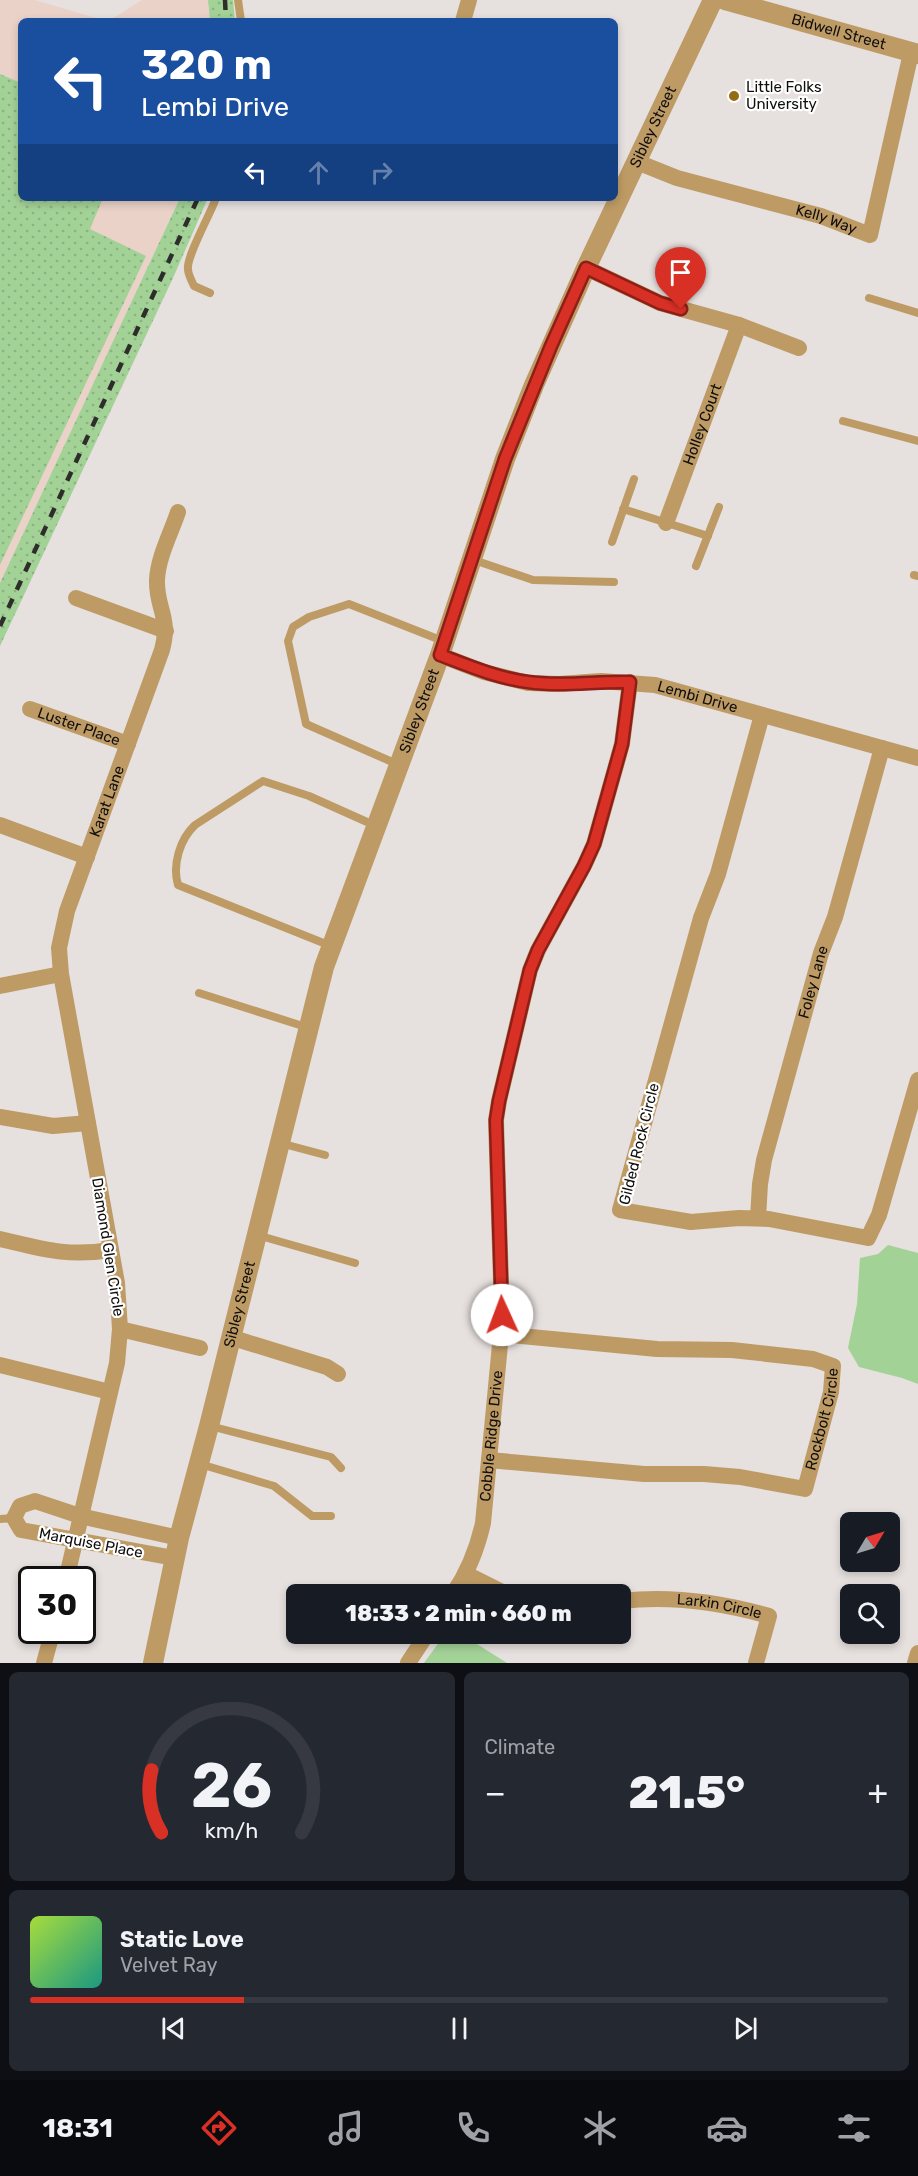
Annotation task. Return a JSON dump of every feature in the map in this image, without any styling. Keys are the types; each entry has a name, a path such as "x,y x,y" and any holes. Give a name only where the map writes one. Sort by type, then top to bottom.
{"street":[{"path":"464,18 469,0"},
{"name":"Sibley Street","path":"153,1663 174,1558 332,946 442,648 509,449 586,268 713,0"},
{"name":"Bidwell Street","path":"725,0 914,53"},
{"name":"Kelly Way","path":"637,162 677,178 821,216 870,235 914,53"},
{"path":"586,268 660,303 739,325 800,348"},
{"name":"Holley Court","path":"666,523 739,325"},
{"path":"76,598 166,631 164,611 158,592 158,572 178,512"},
{"name":"Karat Lane","path":"61,974 59,948 63,923 162,650 166,631"},
{"name":"Lembi Drive","path":"442,648 484,672 528,682 559,684 601,681 655,685 918,758"},
{"name":"Cobble Ridge Drive","path":"460,1584 477,1548 483,1524 501,1335 496,1120 499,1101 530,970 538,950 594,844 622,744 630,682"},
{"name":"Luster Place","path":"30,709 128,744"},
{"name":"Gilded Rock Circle","path":"762,715 718,874 701,918 620,1210 691,1222 758,1218 868,1238 879,1215 918,1080"},
{"name":"Foley Lane","path":"758,1218 764,1160 821,953 835,917 882,748"},
{"path":"0,825 87,856"},
{"path":"0,986 61,974"},
{"name":"Diamond Glen Circle","path":"61,974 120,1305 117,1363 69,1566"},
{"path":"0,1117 53,1126 88,1123"},
{"path":"0,1239 59,1253 111,1250"},
{"path":"120,1329 200,1348"},
{"name":"Rockbolt Circle","path":"489,1460 644,1474 704,1474 740,1477 805,1489 831,1392 833,1366 813,1359 732,1350 657,1349 501,1335"},
{"path":"230,1336 327,1366 338,1374"},
{"path":"0,1365 110,1392"},
{"name":"Marquise Place","path":"174,1558 21,1530 7,1518 20,1506 35,1501 80,1516 179,1538"},
{"path":"466,1574 486,1584"},
{"name":"Larkin Circle","path":"631,1600 674,1598 698,1600 734,1606 769,1616 756,1663"},
{"path":"44,1663 49,1644"},
{"path":"408,1663 420,1644"},
{"path":"915,1663 918,1653"}],"lane":[{"path":"238,0 241,18"},
{"path":"210,293 194,286 188,271 188,260 215,201"},
{"path":"869,298 918,313"},
{"path":"843,421 918,441"},
{"path":"612,542 634,479"},
{"path":"696,566 719,507"},
{"path":"624,510 708,536"},
{"path":"471,559 533,580 614,582"},
{"path":"399,765 306,724 288,641 293,627 309,617 349,604 442,648"},
{"path":"332,946 178,885 174,872 185,834 195,825 263,781 309,796 376,826"},
{"path":"200,993 309,1028"},
{"path":"280,1143 325,1155"},
{"path":"256,1235 355,1263"},
{"path":"209,1426 331,1457 341,1468"},
{"path":"199,1464 274,1486 312,1516 331,1516"}],"shaded area":[{"path":"0,0 35,0 96,18 18,18 18,201 179,201 0,583"},
{"path":"142,0 208,0 210,18 114,18"}],"green space":[{"path":"208,0 233,0 235,18 210,18"},
{"path":"0,74 18,82 18,201 102,201 90,229 146,256 0,565"},
{"path":"179,201 207,201 173,278 0,646 0,583"},
{"path":"888,1245 918,1253 918,1384 859,1367 848,1348 857,1304 860,1258 878,1254"},
{"path":"438,1644 477,1644 507,1663 424,1663"}],"railway":[{"path":"225,0 226,18"},
{"path":"0,626 197,201"}],"place":[{"name":"Little Folks University","path":"734,96"}],"route":[{"path":"502,1315 496,1120 499,1101 530,970 538,950 594,844 622,744 630,682 601,681 559,684 528,682 484,672 440,655 505,459 534,385 586,268 660,303 681,309"}]}
